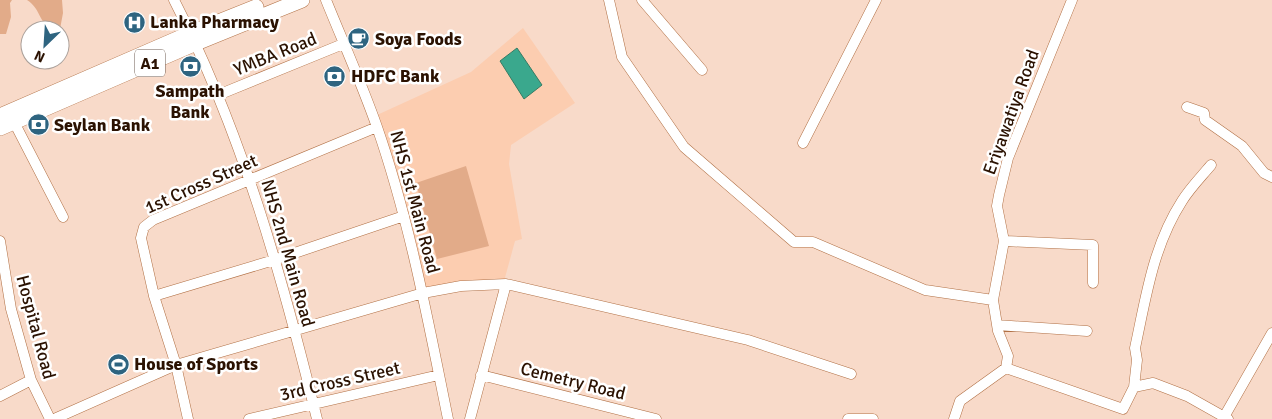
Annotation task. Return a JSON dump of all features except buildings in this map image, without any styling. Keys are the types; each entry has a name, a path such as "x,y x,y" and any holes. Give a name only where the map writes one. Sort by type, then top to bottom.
{"highway":[{"name":"A1","path":"5,122 275,0"},
{"name":"A1","path":"194,38 302,0"}],"street":[{"name":"NHS 2nd Main Road","path":"174,0 194,38 250,179 295,329 317,419"},
{"name":"NHS 1st Main Road","path":"326,0 377,127 404,216 423,293 448,419"},
{"path":"609,0 622,57 684,147 794,242 813,242 925,290 993,300"},
{"path":"642,0 702,70"},
{"path":"803,143 876,0"},
{"name":"Eriyawatiya Road","path":"1006,368 1008,356 997,325 993,300 1004,241 998,206 1008,158 1072,0"},
{"name":"YMBA Road","path":"218,95 344,44"},
{"path":"1187,107 1204,113 1205,120 1242,146 1264,173 1272,177"},
{"path":"5,122 63,217"},
{"name":"1st Cross Street","path":"188,419 176,366 154,296 141,238 144,227 153,220 377,127"},
{"path":"954,419 960,401 1006,368 1123,409 1134,387 1137,360 1136,348 1154,259 1169,224 1183,200 1211,165"},
{"path":"154,296 274,260 404,216"},
{"name":"Hospital Road","path":"0,241 2,267 11,308 31,380 50,419"},
{"path":"1004,241 1092,245 1093,283"},
{"path":"470,419 506,284"},
{"path":"54,419 176,366 295,329 423,293 460,286 506,284 748,340 851,374"},
{"path":"997,325 1087,331"},
{"path":"1134,387 1153,383 1187,396 1226,418 1272,333"},
{"name":"3rd Cross Street","path":"249,419 439,375"},
{"name":"Cemetry Road","path":"482,375 656,419"},
{"path":"0,396 31,380"},
{"path":"848,419 873,419"}],"shaded area":[{"path":"0,0 12,0 10,3 11,17 6,34 0,34"},
{"path":"27,0 62,0 62,20 43,20"},
{"path":"523,28 575,103 511,145 509,164 522,239 515,241 503,285 424,291 377,115 471,72"},
{"path":"466,166 489,246 437,259 416,183"}],"water":[{"path":"517,48 542,85 524,99 500,61"}],"place":[{"name":"Lanka Pharmacy","path":"134,22"},
{"name":"Soya Foods","path":"359,39"},
{"name":"Sampath Bank","path":"190,66"},
{"name":"HDFC Bank","path":"335,76"},
{"name":"Seylan Bank","path":"38,125"},
{"name":"House of Sports","path":"118,364"}]}
